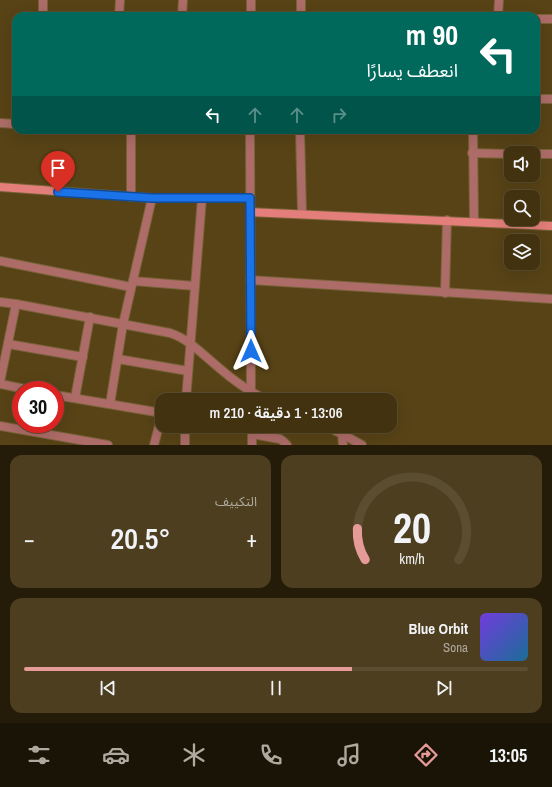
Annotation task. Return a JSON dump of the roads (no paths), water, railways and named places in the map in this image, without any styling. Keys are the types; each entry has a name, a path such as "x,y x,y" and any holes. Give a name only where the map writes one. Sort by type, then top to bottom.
{"street":[{"path":"43,0 43,12"},
{"path":"120,0 120,12"},
{"path":"182,12 183,0"},
{"path":"251,0 251,12"},
{"path":"300,0 301,12"},
{"path":"498,12 499,0"},
{"path":"540,19 552,19"},
{"path":"540,99 552,99"},
{"path":"0,123 12,124"},
{"path":"131,134 131,197"},
{"path":"250,134 251,393"},
{"path":"300,134 302,213"},
{"path":"472,134 474,221"},
{"path":"472,153 504,154"},
{"path":"540,154 552,154"},
{"path":"0,187 152,198 250,198"},
{"path":"110,404 123,324 152,198"},
{"path":"186,393 202,198"},
{"path":"250,212 302,213 552,226"},
{"path":"445,293 448,220"},
{"path":"0,261 132,284 194,286"},
{"path":"250,280 552,299"},
{"path":"0,302 123,324 179,336 190,343 248,393"},
{"path":"12,386 0,383 16,304"},
{"path":"75,398 90,318"},
{"path":"8,344 83,357"},
{"path":"118,359 188,371"},
{"path":"64,396 155,413"},
{"path":"0,426 71,442 108,445"},
{"path":"154,445 157,433"},
{"path":"185,433 185,445"},
{"path":"252,433 252,445"},
{"path":"260,433 283,441 287,445"},
{"path":"342,434 343,445"},
{"path":"342,434 362,445"}]}
